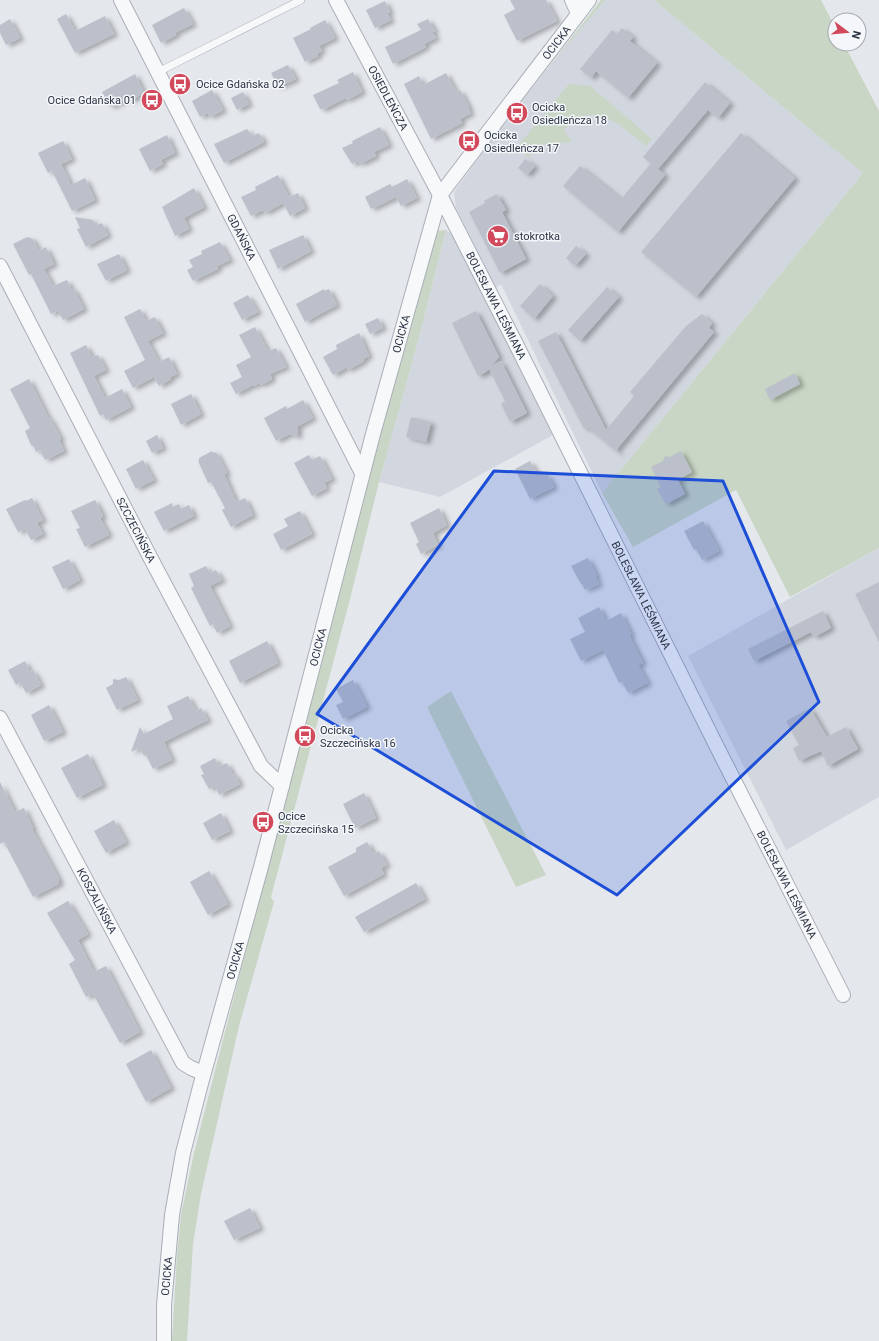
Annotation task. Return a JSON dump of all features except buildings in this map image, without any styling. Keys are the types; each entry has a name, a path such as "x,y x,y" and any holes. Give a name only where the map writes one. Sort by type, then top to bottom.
{"street":[{"name":"GDAŃSKA","path":"121,0 362,473"},
{"name":"OSIEDLEŃCZA","path":"337,0 440,195"},
{"path":"572,0 578,13"},
{"name":"OCICKA","path":"164,1341 164,1305 173,1208 183,1153 203,1073 261,867 362,473 440,195 589,0"},
{"name":"BOLESŁAWA LEŚMIANA","path":"440,195 843,995"},
{"name":"SZCZECIŃSKA","path":"0,266 150,557 261,766 282,786"},
{"name":"KOSZALIŃSKA","path":"0,718 183,1063 203,1073"}],"lane":[{"path":"158,72 301,0"}],"highlighted area":[{"path":"494,471 723,481 819,702 617,895 317,714"}],"shaded area":[{"path":"605,0 654,0 863,173 602,493 501,284 496,288 456,208 454,192 485,149 544,73"},
{"path":"446,230 453,235 553,435 440,497 379,482 418,341"},
{"path":"879,548 879,797 786,850 688,656"}],"green space":[{"path":"601,0 605,0 544,73"},
{"path":"654,0 821,0 827,12 827,52 848,52 879,111 879,548 790,597 736,490 633,547 602,493 863,173"},
{"path":"569,84 590,86 652,139 646,146 625,129 609,119 593,115 584,116 563,130 572,142 539,145 528,158 517,147"},
{"path":"446,230 271,897 274,902 239,1026 201,1194 193,1244 187,1341 172,1341 181,1215 194,1153 351,540 434,231"},
{"path":"451,691 546,875 516,887 427,707"}],"place":[{"name":"Ocice Gdańska 02","path":"180,84"},
{"name":"Ocice Gdańska 01","path":"152,100"},
{"name":"Ocicka Osiedleńcza 18","path":"517,113"},
{"name":"Ocicka Osiedleńcza 17","path":"469,141"},
{"name":"stokrotka","path":"498,236"},
{"name":"Ocicka Szczecińska 16","path":"305,736"},
{"name":"Ocice Szczecińska 15","path":"263,822"}]}
